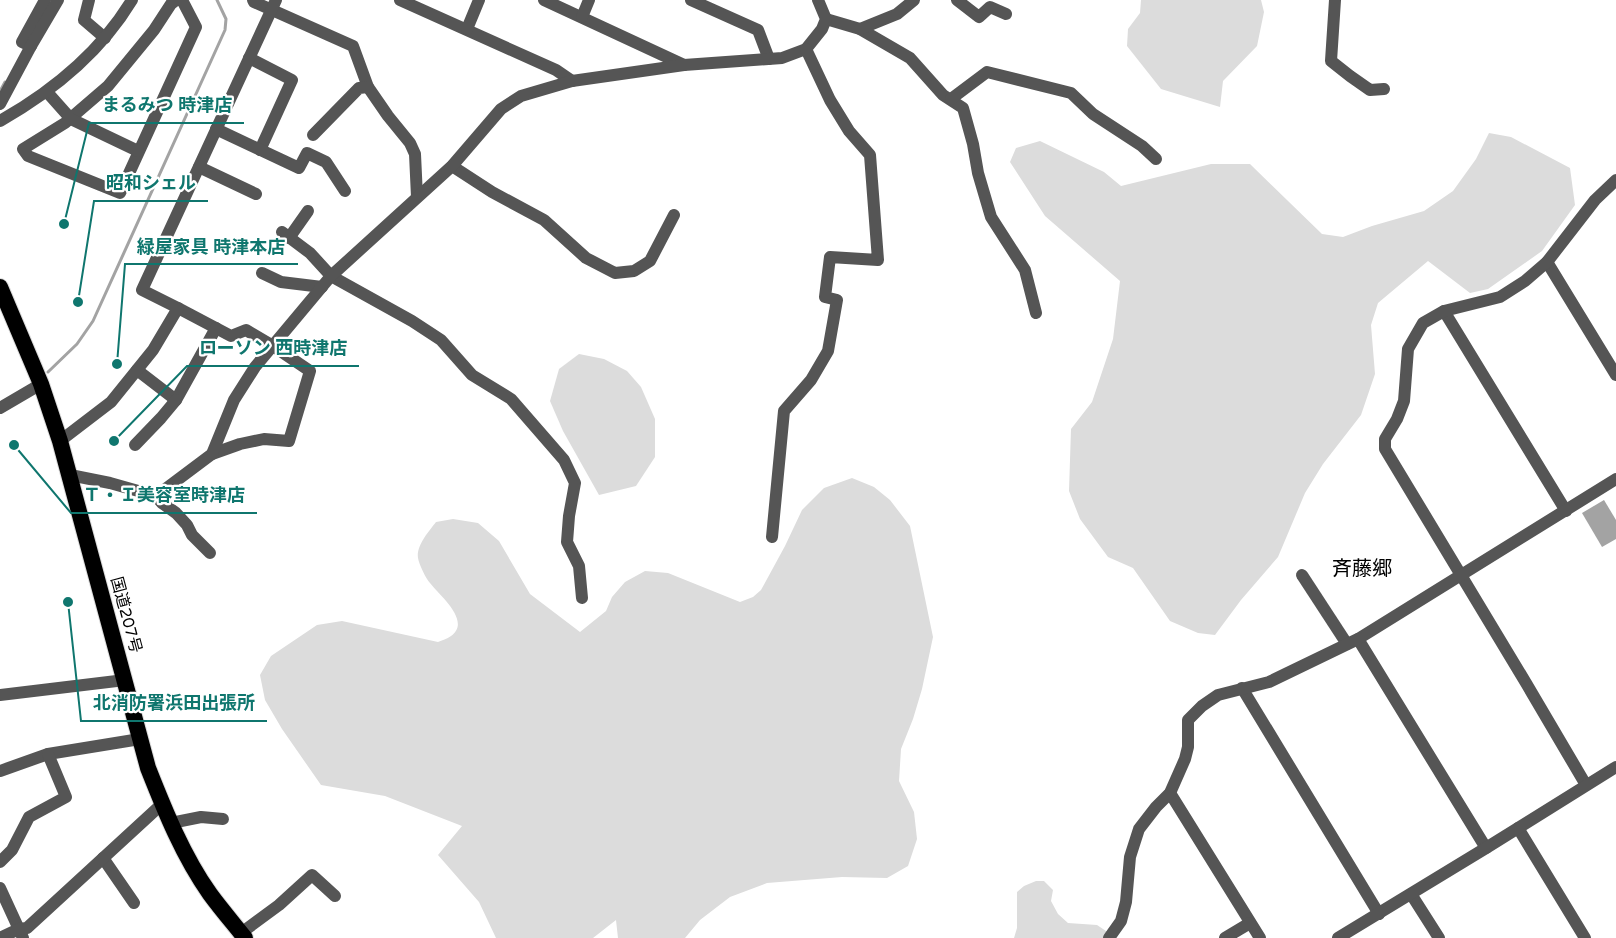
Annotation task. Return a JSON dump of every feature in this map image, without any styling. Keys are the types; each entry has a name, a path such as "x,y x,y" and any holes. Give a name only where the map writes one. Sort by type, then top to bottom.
{"highway":[{"name":"国道207号","path":"0,287 41,384 60,441 148,768 162,804 192,864 210,893 243,935"}],"street":[{"path":"31,46 22,42 45,0"},
{"path":"0,104 58,0"},
{"path":"89,0 84,20 105,38"},
{"path":"0,121 47,92 81,63 105,38 132,0"},
{"path":"176,0 108,86 71,118 23,150 28,156 120,193 196,27 183,0"},
{"path":"254,0 274,5 353,46 368,87 410,143 415,154 417,197"},
{"path":"400,0 556,70 572,81"},
{"path":"467,29 479,0"},
{"path":"544,0 684,65"},
{"path":"582,18 590,0"},
{"path":"691,0 758,30 769,59"},
{"path":"212,454 234,400 255,367 331,276 452,165 501,109 521,96 572,81 684,65 782,58 806,50 822,29 826,19 818,0"},
{"path":"860,29 897,14 914,0"},
{"path":"957,0 979,17 990,7 1006,14"},
{"path":"1335,0 1331,61 1370,90 1384,89"},
{"path":"156,496 212,454 240,444 264,439 289,441 310,371 246,330 231,336 142,290 274,5"},
{"path":"826,19 860,29 910,58 943,95 963,108 991,217 1025,270 1036,312"},
{"path":"772,537 784,411 811,380 828,351 837,300 825,297 830,257 878,260 870,154 849,131 830,100 806,50"},
{"path":"249,58 292,80 260,150"},
{"path":"951,99 987,72 1071,93 1093,114 1142,146 1156,159"},
{"path":"313,135 359,88 368,87"},
{"path":"47,92 71,118 138,151"},
{"path":"329,99 343,105"},
{"path":"216,129 299,168 307,153 326,162 345,190"},
{"path":"452,165 492,192 544,220 586,258 615,273 634,271 650,261 674,214"},
{"path":"199,167 256,194"},
{"path":"1586,785 1385,449 1385,439 1404,401 1408,349 1423,323 1444,311 1500,297 1525,281 1547,262 1594,200 1616,180"},
{"path":"308,211 286,235 310,253 331,276 412,321 441,340 472,375 511,399 564,460 575,483 567,542 579,566 582,598"},
{"path":"1547,262 1616,375"},
{"path":"262,273 282,282 322,287"},
{"path":"60,441 111,402 153,350 178,308"},
{"path":"1444,311 1566,511"},
{"path":"135,445 176,400 216,328"},
{"path":"137,370 176,400"},
{"path":"0,408 41,384"},
{"path":"70,475 156,496 188,525 192,535 210,553"},
{"path":"1114,936 1126,902 1130,857 1139,829 1170,793 1188,747 1188,720 1202,706 1218,695 1269,682 1352,641 1566,511 1616,478"},
{"path":"1302,575 1352,641 1486,849"},
{"path":"0,695 125,680"},
{"path":"1242,688 1379,914"},
{"path":"0,771 48,754 140,740"},
{"path":"0,862 18,841 29,816 66,797 48,754"},
{"path":"1338,938 1616,767"},
{"path":"1170,793 1260,938"},
{"path":"0,938 21,934 162,804"},
{"path":"171,823 201,817 223,819"},
{"path":"1518,828 1585,938"},
{"path":"103,858 134,903"},
{"path":"243,935 312,875 334,896"},
{"path":"0,888 21,934"},
{"path":"1411,894 1439,938"},
{"path":"1225,938 1250,923"}],"shaded area":[{"path":"1141,0 1261,0 1264,12 1257,46 1223,81 1220,107 1161,89 1127,46 1128,29 1140,13"},
{"path":"1489,133 1511,137 1570,168 1575,205 1542,251 1488,289 1470,293 1428,261 1378,303 1371,325 1375,374 1361,415 1323,464 1305,493 1278,557 1215,635 1198,633 1170,621 1133,568 1108,557 1080,519 1069,491 1071,429 1092,402 1113,339 1120,281 1045,216 1010,162 1016,148 1040,141 1104,172 1121,186 1211,164 1250,164 1322,234 1343,237 1424,211 1453,191 1476,159"},
{"path":"579,354 604,359 627,371 641,387 655,419 655,457 636,486 599,495 563,431 550,401 559,369"},
{"path":"852,478 874,487 890,500 910,526 933,637 922,689 901,749 899,781 914,812 917,839 908,866 887,878 842,877 767,883 730,897 700,920 685,938 618,938 616,920 593,938 496,938 479,902 438,855 462,826 385,796 321,785 265,700 260,675 271,656 317,625 342,621 438,642 451,636 458,623 456,616 452,608 428,581 418,558 421,544 436,522 453,519 478,523 499,541 530,594 580,632 606,611 612,597 625,582 645,571 668,573 740,602 753,597 761,590 802,510 824,488"},
{"path":"1604,500 1616,520 1616,539 1602,547 1582,513"},
{"path":"1036,881 1044,881 1053,890 1051,901 1058,914 1068,923 1097,925 1109,933 1105,938 1014,938 1017,928 1017,892"}],"waterway":[{"path":"48,372 77,344 93,321 225,30 226,19 217,0"},
{"path":"0,91 5,82"}],"place":[{"name":"まるみつ 時津店","path":"64,224"},
{"name":"昭和シェル","path":"78,302"},
{"name":"緑屋家具 時津本店","path":"117,364"},
{"name":"ローソン 西時津店","path":"114,441"},
{"name":"Ｔ・Ｉ美容室時津店","path":"14,445"},
{"name":"北消防署浜田出張所","path":"68,602"}],"district":[{"name":"斉藤郷","path":"1362,569"}]}
